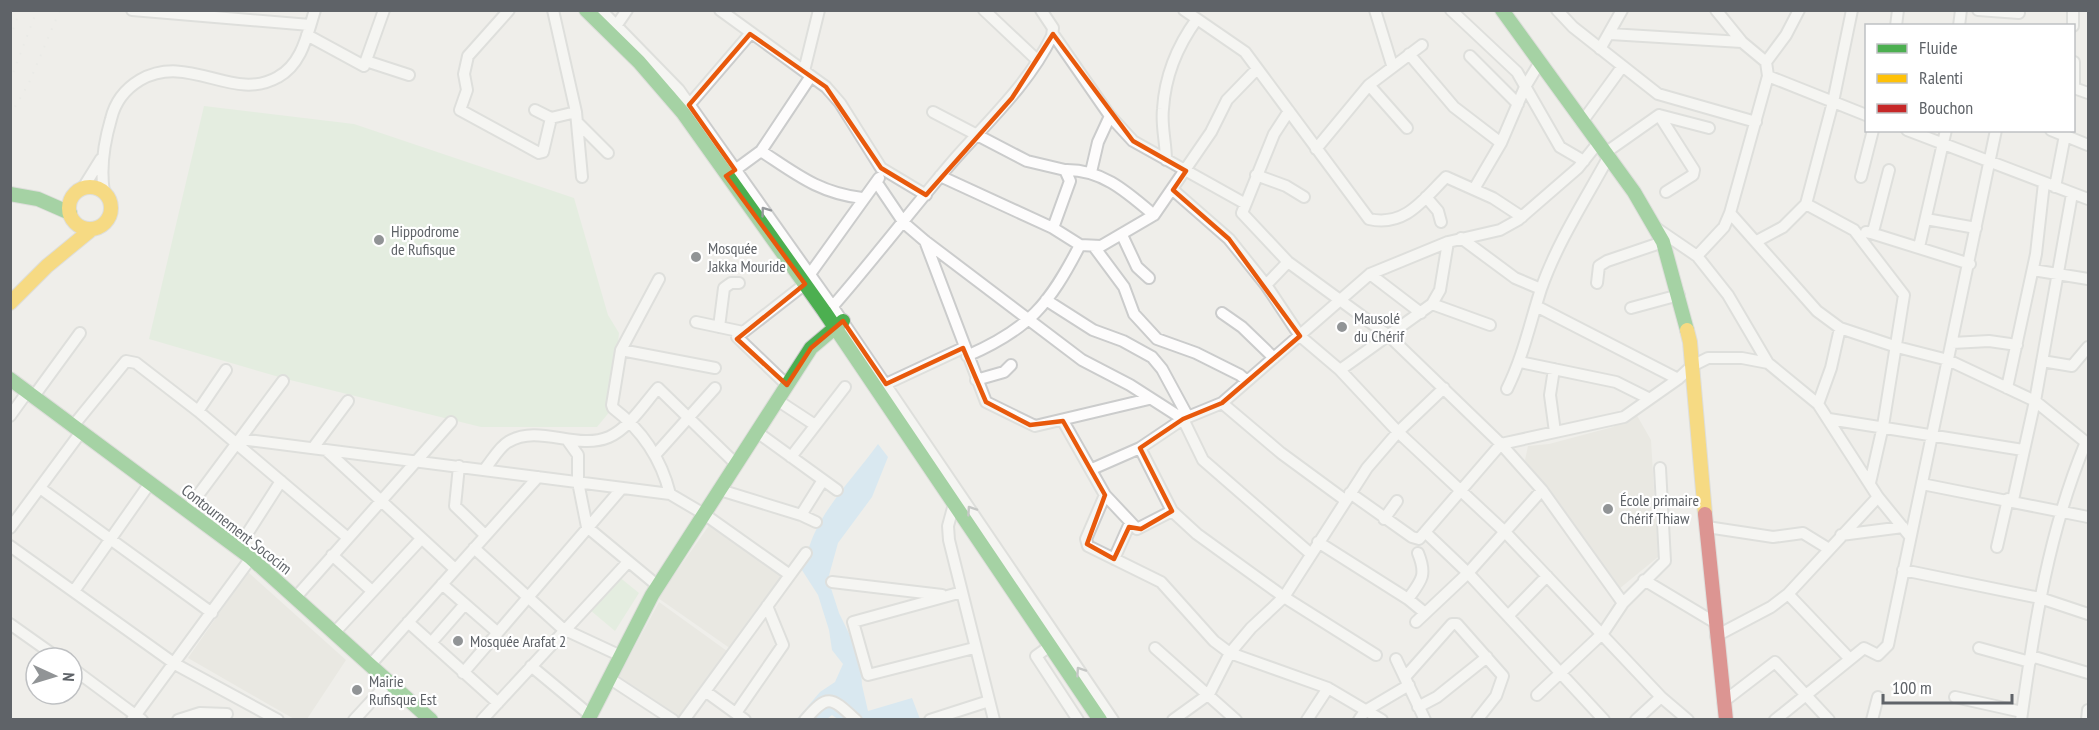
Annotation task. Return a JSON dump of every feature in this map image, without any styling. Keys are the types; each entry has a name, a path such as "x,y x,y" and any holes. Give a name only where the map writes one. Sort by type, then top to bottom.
{"street":[{"path":"104,192 103,153 115,106 136,83 147,76 172,70 188,71 238,84 266,82 278,77 294,63 315,10"},
{"path":"138,11 309,30 364,66 384,10"},
{"path":"508,10 468,56 464,74 467,90 460,110 539,153 543,152 551,118"},
{"path":"553,10 577,117 582,177"},
{"path":"586,10 661,85 730,173 839,324 886,384 1113,720"},
{"path":"601,10 668,77 689,105 730,173"},
{"path":"616,26 627,10"},
{"path":"720,10 826,87 840,103 880,168 926,195"},
{"path":"730,173 761,151 807,74 819,10"},
{"path":"984,10 1037,60"},
{"path":"833,306 904,223 940,176 1012,98 1053,34 1053,28 1041,10"},
{"path":"1184,10 1245,52 1369,219 1378,221 1404,217 1446,177 1493,198 1522,217"},
{"path":"1375,10 1392,65"},
{"path":"1451,10 1477,36 1508,61 1517,72 1560,147 1584,161"},
{"path":"1502,10 1634,192 1663,242 1679,296 1692,366 1714,622 1726,720"},
{"path":"1557,10 1600,49 1658,94 1756,122"},
{"path":"1600,49 1622,10"},
{"path":"1697,256 1724,227 1730,213 1768,76 1766,62 1742,42 1716,10"},
{"path":"1766,62 1786,35 1799,10"},
{"path":"1757,241 1783,227 1806,204 1833,102 1852,10"},
{"path":"1978,10 2019,12"},
{"path":"1166,160 1162,109 1173,62 1183,39 1197,19"},
{"path":"689,105 750,34"},
{"path":"1053,34 1110,116 1133,141 1244,203"},
{"path":"1610,34 1742,42"},
{"path":"1316,149 1369,85 1392,65 1422,45"},
{"path":"1409,54 1454,107 1501,143"},
{"path":"1470,56 1518,104"},
{"path":"366,61 409,75"},
{"path":"1474,189 1501,143 1525,87 1540,62"},
{"path":"1582,122 1622,67"},
{"path":"940,176 1053,228 1080,245 1095,248 1122,236 1154,215 1211,132 1227,99 1257,69"},
{"path":"1768,76 1865,115"},
{"path":"1369,85 1407,128"},
{"path":"535,110 551,118 577,117"},
{"path":"1289,111 1274,134 1244,203 1242,213 1288,262 1389,336 1501,444 1542,490 1623,603"},
{"path":"933,112 1027,161 1065,170 1082,169 1091,172 1127,192 1154,215"},
{"path":"1659,115 1694,170 1693,175 1666,192"},
{"path":"1092,469 1140,448 1185,418 1222,403 1370,274 1448,242 1500,230 1522,217 1584,161 1604,151 1659,115 1667,115 1709,128"},
{"path":"1091,172 1098,142 1110,116"},
{"path":"577,117 608,153"},
{"path":"1861,177 1873,132"},
{"path":"1912,132 2088,199"},
{"path":"1919,247 1946,132"},
{"path":"1775,720 1849,658 1866,647 1878,655 1888,645 1903,570 1906,531 1922,484 1970,264 1996,132"},
{"path":"2007,388 2049,185 2065,133 2088,145"},
{"path":"761,151 817,188 839,195 862,198"},
{"path":"1507,389 1520,363 1541,289 1604,151"},
{"path":"60,255 72,217 69,205 103,153"},
{"path":"787,385 737,339 807,279 862,198 877,183 880,168"},
{"path":"1053,228 1070,181 1065,170"},
{"path":"1871,233 1889,170"},
{"path":"1256,175 1286,186 1304,197"},
{"path":"877,183 904,223 925,241 1031,319 1082,360 1185,418"},
{"path":"10,303 60,255 92,229 102,226 110,218 111,201 104,192 94,187 38,199"},
{"path":"1173,190 1229,239 1266,285 1300,336 1340,370 1398,432 1505,532 1603,633 1661,697 1688,720"},
{"path":"10,194 38,199 72,217 81,227 92,229"},
{"path":"1996,547 2035,401 2072,194"},
{"path":"1426,197 1438,211 1441,222"},
{"path":"1806,204 1854,230 1919,247 1970,264"},
{"path":"1730,213 1757,241 1816,311 1840,328 1897,347 1948,360 2035,401 2087,443 2061,511 2040,598 2021,716 1955,698"},
{"path":"1926,219 1976,228"},
{"path":"1655,227 1697,256 1728,294 1768,363 1818,404 1878,497 1906,531"},
{"path":"1854,230 1904,295 1883,426 1870,483"},
{"path":"1122,236 1137,267 1149,278"},
{"path":"1461,238 1515,279 1541,289"},
{"path":"925,241 965,352 986,402 1035,426 1149,399"},
{"path":"1340,370 1431,304 1440,290 1448,242"},
{"path":"1597,283 1599,266 1607,261 1663,242"},
{"path":"886,384 1009,336 1031,319 1060,283 1080,245"},
{"path":"1095,248 1124,287 1134,314 1157,339 1196,353 1240,375 1247,381"},
{"path":"1266,285 1288,262"},
{"path":"2033,270 2088,279"},
{"path":"1370,274 1421,313"},
{"path":"659,279 621,350 612,405 630,421 656,454 670,494"},
{"path":"807,279 833,306 839,324 954,504 1099,719"},
{"path":"719,327 724,288 739,283"},
{"path":"1631,308 1679,296"},
{"path":"1046,300 1093,330 1123,341 1152,357 1162,369 1203,460 1311,554"},
{"path":"1431,304 1490,325"},
{"path":"1536,306 1678,379"},
{"path":"1222,313 1242,327 1274,358"},
{"path":"696,322 743,332"},
{"path":"531,666 589,717 658,586 811,348 839,324"},
{"path":"1818,404 1831,368 1840,328"},
{"path":"10,416 31,394 80,333"},
{"path":"1952,343 1989,341 2017,345"},
{"path":"2042,361 2072,366 2088,347"},
{"path":"621,350 715,368"},
{"path":"1222,403 1281,453 1416,540 1501,444 1624,417 1678,379 1692,366 1708,358 1742,358 1768,363"},
{"path":"10,528 40,488 77,429 126,361 136,363 238,441 348,538"},
{"path":"1520,363 1616,382 1648,398"},
{"path":"976,380 1004,372 1011,365"},
{"path":"1554,369 1550,395 1555,432"},
{"path":"198,411 226,370"},
{"name":"Contournement Sococim","path":"10,380 252,558 431,720"},
{"path":"187,510 283,381"},
{"path":"791,457 845,387"},
{"path":"484,470 508,442 527,437 549,436 568,441 609,437 630,421 658,388 736,464"},
{"path":"656,454 715,388"},
{"path":"1173,720 1209,694 1230,653 1251,628 1284,597 1367,468 1398,432 1444,388"},
{"path":"777,400 815,425"},
{"path":"313,448 348,401"},
{"path":"1828,419 2023,450"},
{"path":"1063,421 1092,469 1104,495 1130,523 1141,529 1172,511"},
{"path":"296,597 451,422"},
{"path":"757,432 837,490"},
{"path":"238,441 326,449 670,494 704,514 790,574"},
{"path":"568,441 578,455 578,482 587,527 658,586"},
{"path":"1140,448 1172,511 1230,561 1376,655"},
{"path":"326,449 380,502 455,569"},
{"path":"459,466 455,506 485,535"},
{"path":"1537,695 1603,633 1623,603 1665,561 1660,468"},
{"path":"371,664 538,477"},
{"path":"801,515 824,480"},
{"path":"238,548 281,481"},
{"path":"74,591 150,483"},
{"path":"1922,484 2088,517"},
{"path":"40,488 212,613"},
{"path":"463,673 622,488"},
{"path":"720,490 801,515 816,522"},
{"path":"1416,622 1468,573 1542,490"},
{"path":"1104,495 1086,542 1090,549 1161,582 1214,641 1230,653 1328,688 1362,715 1382,720"},
{"path":"1716,636 1771,607 1788,594 1878,497"},
{"path":"1384,519 1397,501"},
{"path":"954,504 948,532 974,648 994,720"},
{"path":"1114,560 1130,523"},
{"path":"1707,527 1773,537 1803,533 1829,549"},
{"path":"1841,535 1906,531"},
{"path":"1425,532 1468,573 1562,673 1598,718"},
{"path":"335,632 421,538"},
{"path":"1318,542 1408,599 1425,613"},
{"path":"10,546 175,664 278,720"},
{"path":"474,548 563,629 621,656"},
{"path":"684,720 806,553"},
{"path":"1408,599 1423,575 1424,567 1418,553"},
{"path":"332,555 372,591"},
{"path":"84,677 137,718 252,558"},
{"path":"482,720 563,629 627,562"},
{"path":"1903,570 2040,598 2088,614"},
{"path":"1508,616 1547,576"},
{"path":"1644,580 1714,622"},
{"path":"832,582 950,596"},
{"path":"442,584 497,632"},
{"path":"962,592 853,622 868,675 974,648"},
{"path":"1788,594 1849,658"},
{"path":"431,643 465,604"},
{"path":"705,691 740,716 783,645 767,606"},
{"path":"408,622 498,703"},
{"path":"1362,715 1407,680 1455,623 1503,676 1496,696 1480,718"},
{"path":"10,624 41,646"},
{"path":"1050,646 1036,656 1078,720"},
{"path":"1155,648 1236,720"},
{"path":"1979,648 2088,673"},
{"path":"1418,707 1437,697 1487,657"},
{"path":"1396,659 1425,720"},
{"path":"1723,702 1775,662 1806,692 1829,720"},
{"path":"609,678 673,720"},
{"path":"354,720 389,681"},
{"path":"1306,720 1328,688"},
{"path":"1636,720 1661,697"},
{"path":"1872,720 1878,697"},
{"path":"805,720 820,702 828,700 836,702 856,720"},
{"path":"930,720 990,701"},
{"path":"2087,720 2088,710"},
{"path":"178,720 200,713 227,714"}],"highlighted area":[{"path":"750,34 826,87 881,168 926,195 1012,98 1053,34 1133,141 1186,171 1173,190 1229,239 1300,336 1222,403 1183,419 1140,448 1172,511 1141,529 1129,527 1114,559 1087,544 1105,495 1063,421 1030,425 986,402 963,348 886,384 843,321 811,348 787,385 737,339 805,284 726,176 735,170 689,105"}],"shaded area":[{"name":"École primaire Chérif Thiaw","path":"1635,412 1651,440 1658,557 1619,589 1525,460 1528,446 1549,444 1613,427"},
{"path":"710,524 782,575 731,649 658,598"},
{"path":"248,572 346,660 307,719 294,719 188,658"},
{"path":"659,602 727,651 679,719 629,691 619,676"}],"green space":[{"name":"Hippodrome de Rufisque","path":"204,106 354,124 574,198 608,315 619,333 611,410 597,427 481,427 286,379 149,339"},
{"path":"618,576 639,593 615,631 590,610"}],"water":[{"path":"878,444 888,457 872,497 838,543 828,579 839,613 860,656 862,685 868,711 912,698 920,719 839,720 832,715 827,719 796,720 820,692 835,682 843,664 832,650 829,630 818,595 800,567 823,517"}],"railway":[{"path":"10,38 20,10"},
{"path":"10,81 37,10"},
{"path":"10,115 28,85 60,10"}],"traffic: fast":[{"path":"586,10 639,62 683,113 824,311 1100,720"},
{"path":"1502,10 1634,192 1663,242 1687,330"},
{"path":"10,194 38,199 70,213"},
{"path":"588,720 652,595 811,348 843,321"},
{"path":"10,379 251,558 431,720"}],"traffic: slow":[{"path":"90,187 98,188 105,193 110,200 111,208 110,216 105,223 98,228 90,229 82,228 75,223 70,216 69,208 70,200 75,193 82,188 90,187"},
{"path":"10,303 47,266 92,229"},
{"path":"1687,330 1690,342 1705,514"}],"traffic: jam":[{"path":"1705,514 1726,720"}],"place":[{"name":"Hippodrome de Rufisque","path":"379,240"},
{"name":"Mosquée Jakka Mouride","path":"696,257"},
{"name":"Mausolé du Chérif","path":"1342,327"},
{"name":"École primaire Chérif Thiaw","path":"1608,509"},
{"name":"Mosquée Arafat 2","path":"458,641"},
{"name":"Mairie Rufisque Est","path":"357,690"}]}
